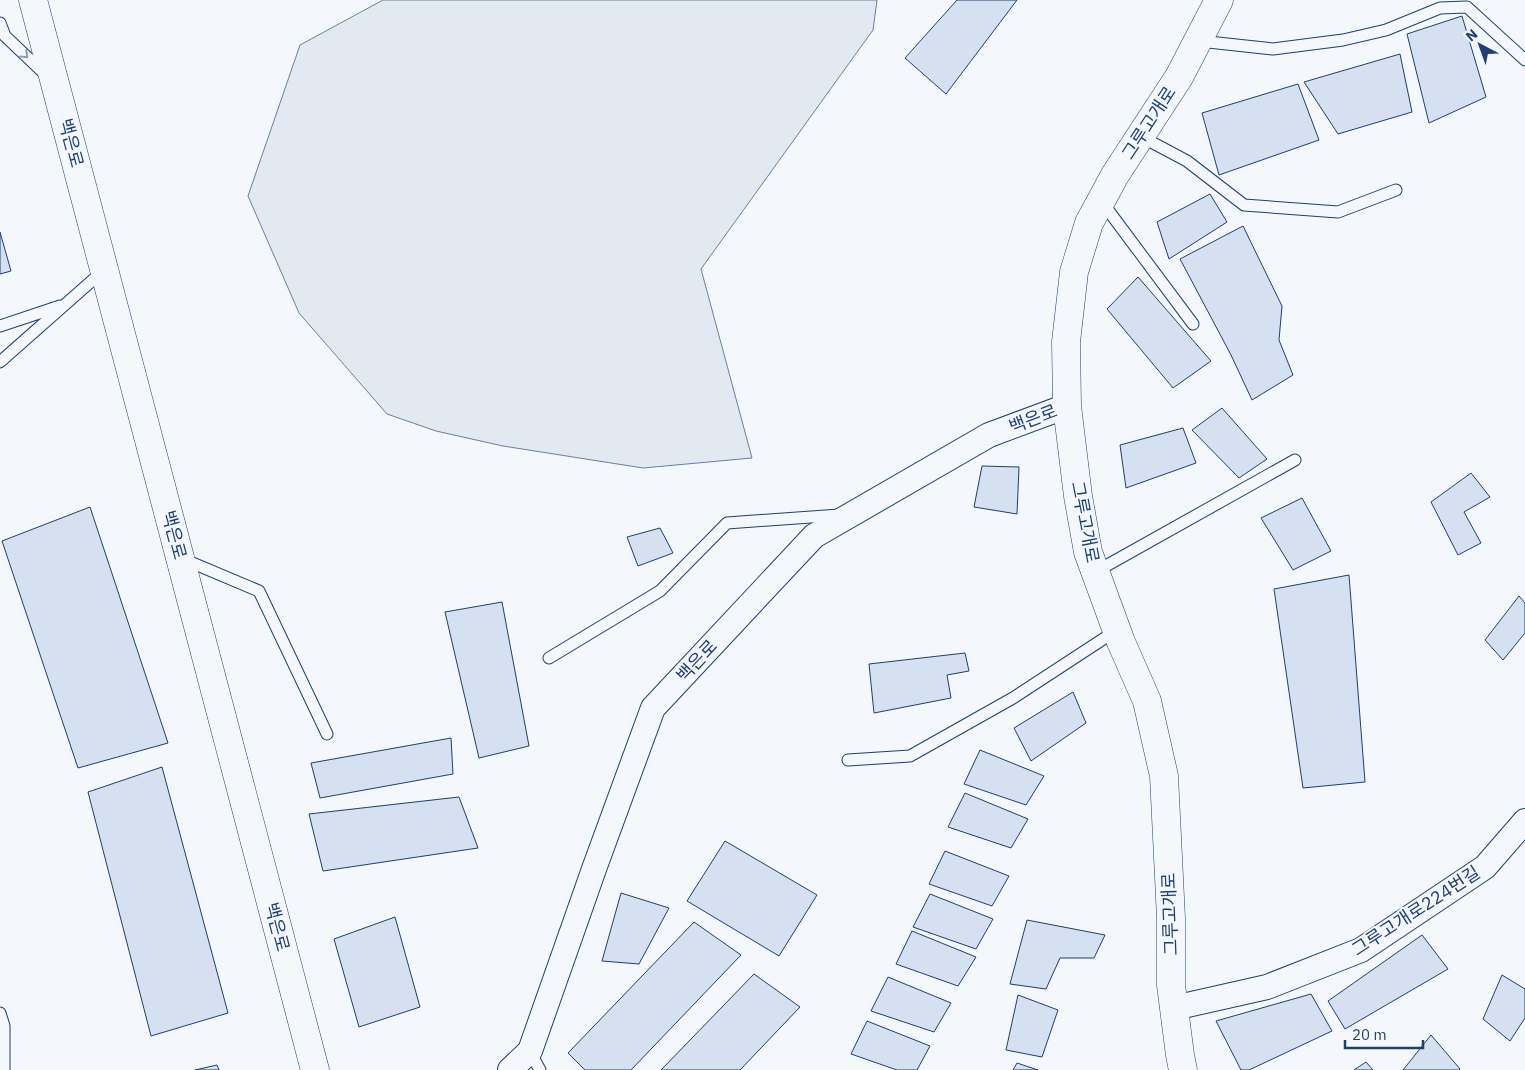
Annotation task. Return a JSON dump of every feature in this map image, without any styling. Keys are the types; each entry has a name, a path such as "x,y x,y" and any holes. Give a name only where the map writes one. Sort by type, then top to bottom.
{"street":[{"name":"백은로","path":"33,0 312,1059"},
{"name":"그루고개로","path":"1184,1070 1180,1055 1171,985 1171,918 1164,776 1147,701 1117,630 1088,552 1078,496 1067,406 1066,342 1074,272 1089,222 1115,175 1179,77 1219,0"},
{"name":"백은로","path":"510,1070 535,1061 653,708 814,536 989,435 1067,406"},
{"name":"그루고개로224번길","path":"1174,1008 1267,987 1361,950 1486,867 1525,821"},
{"path":"312,1059 329,1070"}],"lane":[{"path":"1199,41 1273,49 1343,40 1386,30 1440,8 1467,7 1525,60"},
{"path":"0,22 6,36 55,84"},
{"path":"1140,136 1187,161 1244,205 1338,212 1396,190"},
{"path":"1101,200 1193,324"},
{"path":"0,362 104,270"},
{"path":"0,326 64,305"},
{"path":"1096,572 1295,460"},
{"path":"549,658 660,592 727,523 854,514"},
{"path":"180,557 259,591 327,734"},
{"path":"848,760 910,756 1013,698 1117,630"},
{"path":"0,1013 4,1026 4,1070"}],"shaded area":[{"path":"383,0 877,0 873,30 701,269 752,458 643,468 503,446 436,431 387,414 299,313 248,196 300,45"}],"building":[{"path":"957,0 1017,0 946,94 905,58"},
{"path":"1462,16 1486,97 1429,123 1407,34"},
{"path":"1400,54 1412,112 1338,134 1304,82"},
{"path":"1298,84 1319,140 1219,175 1202,113"},
{"path":"1210,194 1227,222 1169,259 1157,222"},
{"path":"1243,226 1282,306 1279,340 1293,375 1252,400 1231,355 1180,259"},
{"path":"0,232 11,271 0,274"},
{"path":"1138,277 1211,361 1173,388 1107,309"},
{"path":"1222,408 1267,459 1239,478 1192,430"},
{"path":"1183,428 1196,463 1126,488 1120,445"},
{"path":"982,466 1019,467 1017,514 974,507"},
{"path":"1471,473 1490,497 1464,512 1481,543 1458,555 1431,502"},
{"path":"1302,498 1331,551 1293,570 1261,518"},
{"path":"90,507 168,743 78,768 2,541"},
{"path":"660,528 673,553 638,566 627,537"},
{"path":"1349,575 1365,782 1303,788 1274,589"},
{"path":"1519,596 1525,603 1525,633 1503,660 1485,640"},
{"path":"502,602 529,746 479,758 445,612"},
{"path":"965,653 969,671 947,675 951,698 874,713 869,664"},
{"path":"1073,692 1086,723 1031,761 1014,728"},
{"path":"451,738 453,774 320,798 311,763"},
{"path":"980,750 1044,776 1026,805 964,784"},
{"path":"162,767 228,1013 151,1036 88,792"},
{"path":"965,793 1028,819 1011,848 948,827"},
{"path":"459,797 478,848 323,871 309,814"},
{"path":"725,841 817,895 779,956 687,901"},
{"path":"945,851 1009,876 992,906 929,884"},
{"path":"621,893 669,908 639,964 602,961"},
{"path":"930,894 993,919 976,949 913,927"},
{"path":"395,917 420,1007 359,1027 334,939"},
{"path":"1027,920 1105,935 1094,958 1060,958 1046,989 1010,984"},
{"path":"694,922 741,955 631,1070 585,1070 568,1053"},
{"path":"912,931 976,957 958,986 896,964"},
{"path":"1422,935 1448,969 1345,1029 1328,1001"},
{"path":"754,974 800,1007 740,1070 661,1070"},
{"path":"1502,975 1525,989 1525,1018 1510,1041 1483,1019"},
{"path":"888,977 951,1003 934,1032 871,1011"},
{"path":"1311,994 1332,1031 1249,1070 1241,1070 1216,1021"},
{"path":"1018,995 1058,1010 1042,1057 1006,1050"},
{"path":"867,1021 930,1046 917,1070 897,1070 851,1054"},
{"path":"1431,1035 1460,1069 1403,1070"},
{"path":"1366,1062 1373,1070 1354,1070"},
{"path":"1017,1063 1038,1070 1013,1070"},
{"path":"217,1065 219,1070 195,1070"}]}
